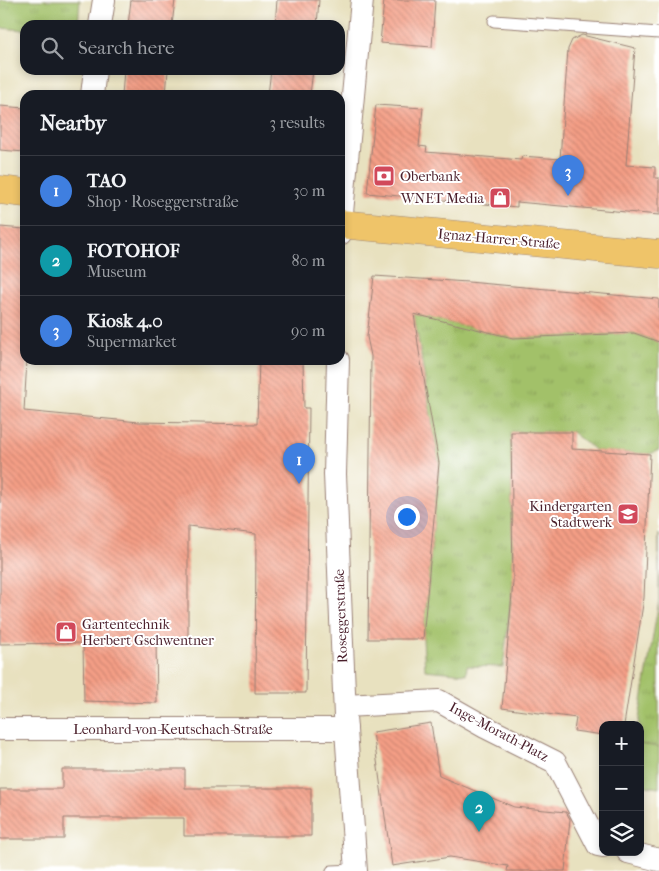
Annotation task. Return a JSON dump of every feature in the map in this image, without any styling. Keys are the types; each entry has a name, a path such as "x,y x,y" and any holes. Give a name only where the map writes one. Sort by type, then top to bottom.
{"main road":[{"path":"0,190 20,192"},
{"name":"Ignaz-Harrer-Straße","path":"345,224 659,254"}],"street":[{"path":"101,20 104,0"},
{"path":"345,173 362,0"},
{"path":"93,90 94,75"},
{"name":"Roseggerstraße","path":"338,365 336,474 346,730 356,871"},
{"name":"Inge-Morath-Platz","path":"345,706 439,701 485,727 555,762 599,845"},
{"name":"Leonhard-von-Keutschach-Straße","path":"0,729 346,730"},
{"path":"644,856 659,860"}],"lane":[{"path":"494,21 659,33"},
{"path":"332,871 356,871"}],"green space":[{"path":"0,0 80,0 78,20 20,20 20,30 0,28"},
{"path":"414,314 513,338 634,333 659,342 659,450 650,454 596,451 572,432 511,432 513,582 503,667 467,666 466,674 425,670 423,639 439,463"},
{"path":"659,600 659,747 644,745 644,721 639,721"},
{"path":"644,745 659,747 659,788 644,786"}],"building":[{"path":"131,0 175,0 173,20 129,20"},
{"path":"277,0 319,0 317,20 275,20"},
{"path":"384,0 435,0 432,47 380,43"},
{"path":"582,35 635,48 626,165 655,167 655,178 659,178 659,215 517,202 517,207 367,193 376,105 423,108 419,146 427,147 426,152 521,160 522,156 560,159 568,49 572,40"},
{"path":"124,75 168,75 166,90 122,90"},
{"path":"270,75 312,75 311,90 269,90"},
{"path":"0,106 20,108 20,152 0,150"},
{"path":"0,227 20,229 20,365 27,365 24,411 139,422 257,424 259,365 303,365 304,408 309,408 306,693 255,693 256,534 188,526 188,642 156,642 157,703 84,701 83,643 0,644"},
{"path":"374,276 468,282 659,299 659,342 634,333 513,338 414,314 439,463 423,639 368,639 371,356 367,337"},
{"path":"511,432 572,432 572,449 650,454 644,598 625,721 599,721 599,734 574,731 576,718 502,708 513,582"},
{"path":"431,723 439,776 514,807 566,812 570,819 565,871 507,871 508,866 450,857 392,866 373,732"},
{"path":"62,769 185,769 185,788 311,788 311,836 184,836 184,818 64,818 64,839 0,839 0,789 62,789"}],"place":[{"name":"Oberbank","path":"384,176"},
{"name":"Kiosk 4.0","path":"568,196"},
{"name":"WNET Media","path":"500,198"},
{"name":"TAO","path":"299,484"},
{"name":"Kindergarten Stadtwerk","path":"628,514"},
{"name":"Gartentechnik Herbert Gschwentner","path":"66,632"},
{"name":"FOTOHOF","path":"479,832"}]}
